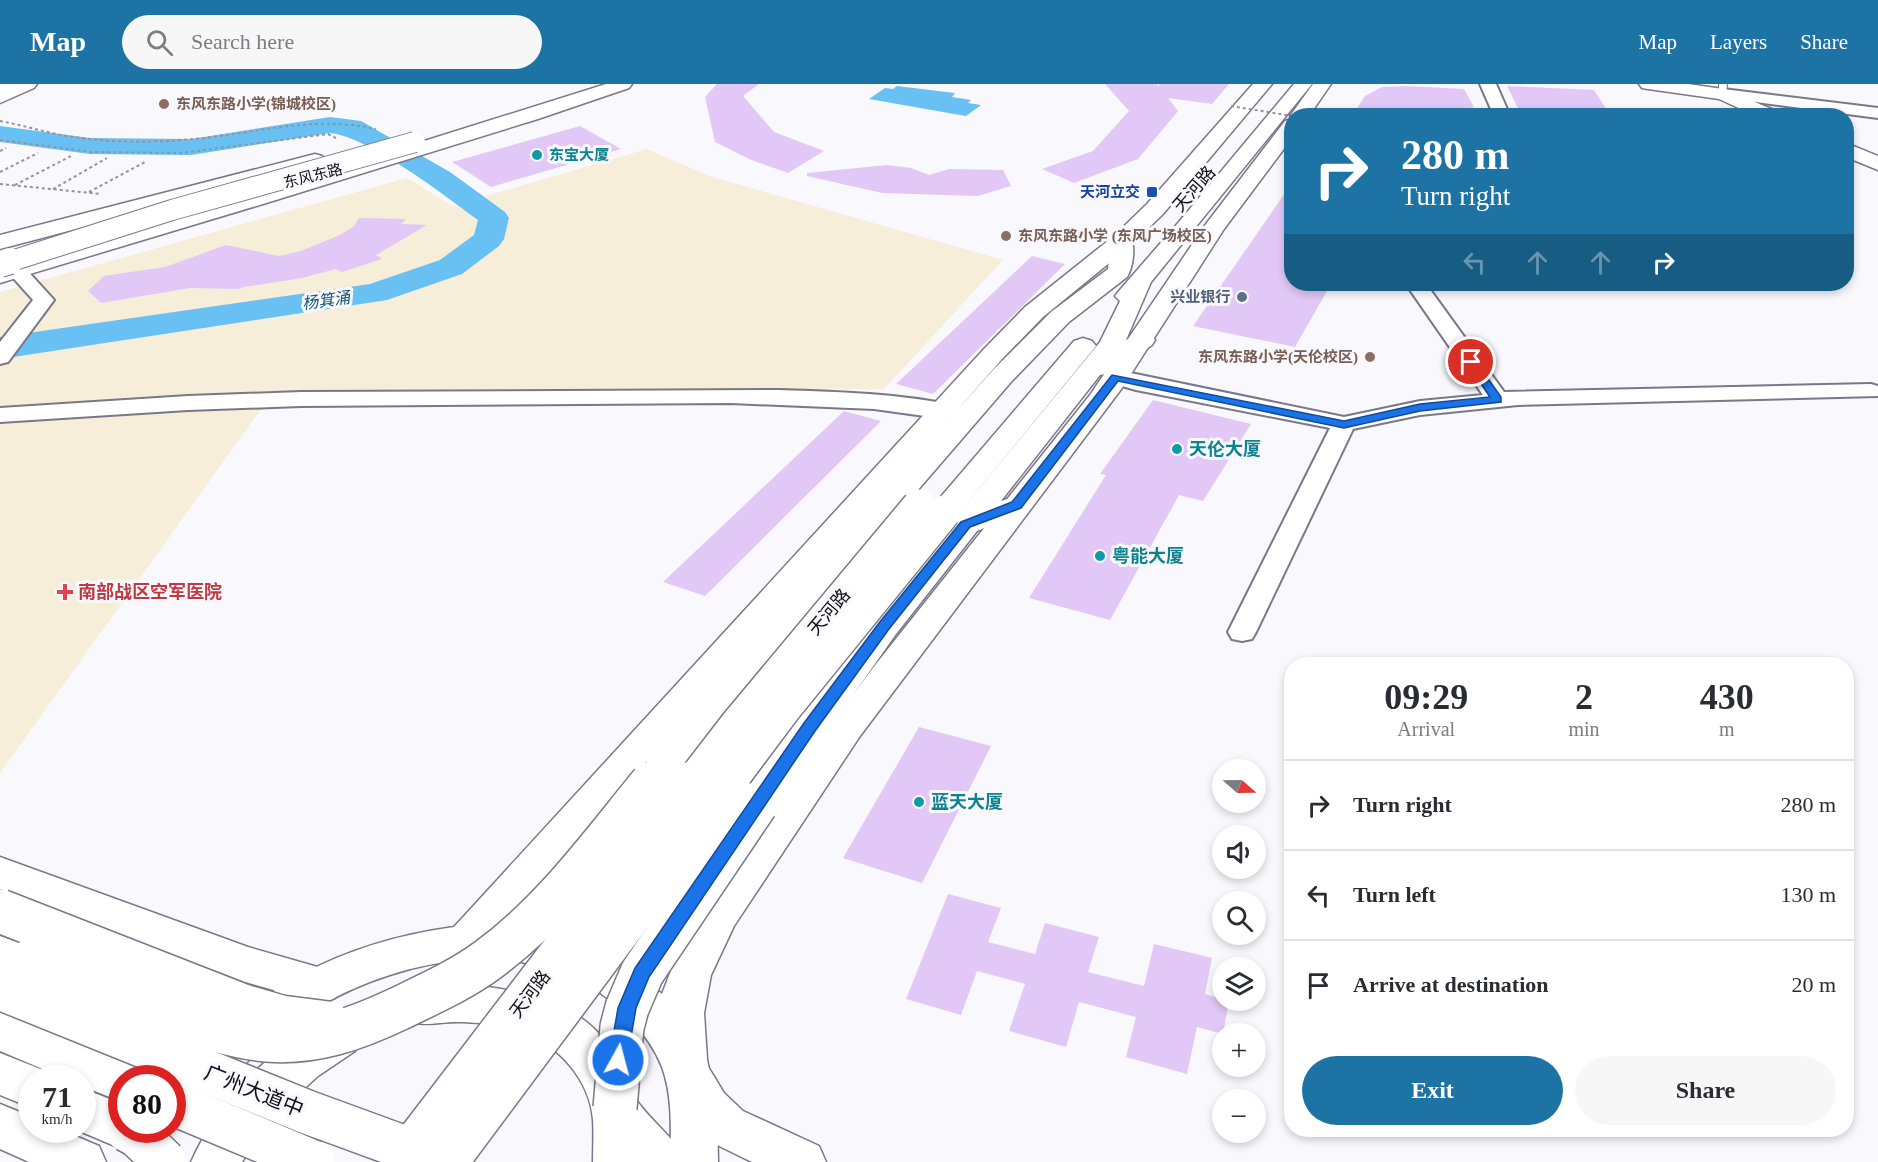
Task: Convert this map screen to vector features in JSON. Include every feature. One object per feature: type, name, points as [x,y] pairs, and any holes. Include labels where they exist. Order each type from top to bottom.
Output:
[{"type":"main road","points":[[0,93],[18,84]]},
{"type":"main road","points":[[0,98],[28,84]]},
{"type":"main road","name":"东风东路","points":[[403,151],[567,84]]},
{"type":"main road","points":[[4,268],[172,210],[471,126],[598,84]]},
{"type":"main road","name":"东风东路","points":[[0,253],[359,148],[403,151],[623,84]]},
{"type":"main road","points":[[215,1162],[240,1122],[272,1086],[308,1056],[348,1031],[455,981],[489,960],[526,928],[569,885],[1034,312],[1122,241],[1155,209],[1263,84]]},
{"type":"main road","name":"天河路","points":[[444,1162],[777,718],[838,640],[943,514],[1130,276],[1161,227],[1284,84]]},
{"type":"main road","name":"天河路","points":[[1130,276],[1229,174],[1303,84]]},
{"type":"main road","points":[[1305,108],[1322,84]]},
{"type":"main road","points":[[1648,84],[1723,89],[1757,108]]},
{"type":"main road","points":[[694,1162],[695,1113],[685,1068],[680,1025],[684,993],[712,930],[747,872],[837,740],[1116,377],[1143,340],[1203,244],[1284,135]]},
{"type":"main road","points":[[0,242],[359,148]]},
{"type":"main road","points":[[4,268],[166,228],[403,151]]},
{"type":"main road","points":[[1854,154],[1878,164]]},
{"type":"main road","points":[[1229,174],[1266,157]]},
{"type":"main road","points":[[1085,379],[1119,332],[1130,276],[1122,241]]},
{"type":"main road","points":[[466,943],[954,412],[1081,300],[1130,276]]},
{"type":"main road","points":[[616,1162],[615,1108],[622,1027],[642,973],[809,727],[884,626],[943,514],[1085,379],[1143,340]]},
{"type":"main road","points":[[943,514],[1017,505]]},
{"type":"main road","name":"天河路","points":[[402,1162],[737,724],[943,514]]},
{"type":"main road","points":[[726,694],[738,710],[766,726],[795,730],[809,727]]},
{"type":"main road","points":[[0,873],[235,960],[320,985]]},
{"type":"main road","points":[[0,910],[243,1006],[281,1017],[329,1023],[371,1021]]},
{"type":"main road","points":[[186,1093],[223,1053],[270,1015],[320,985],[394,956],[466,943],[508,943],[548,949],[585,962],[618,980],[645,1004],[668,1033],[706,1108],[726,1125],[802,1162]]},
{"type":"main road","points":[[9,968],[184,1020],[259,1039],[282,1041],[312,1038],[394,1013],[441,1003],[482,1002],[520,1009],[553,1024],[581,1045],[602,1074],[615,1108],[639,1141],[662,1162]]},
{"type":"main road","name":"广州大道中","points":[[9,968],[307,1112],[444,1162]]},
{"type":"main road","points":[[0,1030],[108,1076]]},
{"type":"main road","points":[[0,1073],[18,1081]]},
{"type":"main road","points":[[186,1109],[313,1162]]},
{"type":"main road","points":[[0,1126],[82,1162]]},
{"type":"main road","points":[[145,1143],[165,1162]]},
{"type":"main road","points":[[141,1162],[152,1143]]},
{"type":"street","points":[[1488,84],[1498,108]]},
{"type":"street","points":[[1723,89],[1846,108]]},
{"type":"street","points":[[1854,109],[1878,113]]},
{"type":"street","points":[[0,357],[44,300],[4,268]]},
{"type":"street","points":[[1421,291],[1498,400]]},
{"type":"street","points":[[1116,377],[1136,383],[1344,424],[1420,408],[1498,400],[1871,391]]},
{"type":"street","points":[[0,415],[162,404],[303,399],[817,398],[954,412]]},
{"type":"street","points":[[1242,632],[1344,424]]},
{"type":"path","points":[[1231,105],[1284,115]]},
{"type":"path","points":[[0,121],[66,135],[133,140],[195,139],[277,125],[336,122],[362,125],[403,151]]},
{"type":"path","points":[[0,140],[92,152],[181,153],[328,134],[359,148]]},
{"type":"path","points":[[0,151],[6,148]]},
{"type":"path","points":[[0,172],[38,153]]},
{"type":"path","points":[[14,185],[73,155]]},
{"type":"path","points":[[52,189],[107,158]]},
{"type":"path","points":[[88,193],[145,162]]},
{"type":"path","points":[[0,184],[109,195]]},
{"type":"shaded area","name":"南部战区空军医院","points":[[647,149],[712,177],[1003,260],[884,389],[274,391],[0,773],[0,292],[407,178],[452,206]]},
{"type":"water","points":[[897,86],[955,93],[952,97],[971,100],[968,103],[981,105],[966,116],[869,99],[885,88],[893,89]]},
{"type":"building","points":[[717,84],[759,84],[743,96],[774,132],[824,151],[788,173],[749,159],[715,142],[705,97]]},
{"type":"building","points":[[1105,84],[1157,84],[1159,87],[1159,84],[1229,84],[1212,104],[1168,98],[1178,111],[1138,159],[1074,183],[1042,169],[1093,151],[1129,111]]},
{"type":"building","points":[[1507,86],[1594,90],[1606,108],[1518,108]]},
{"type":"building","points":[[1382,87],[1464,89],[1474,107],[1357,108],[1365,96]]},
{"type":"building","name":"东宝大厦","points":[[580,126],[621,149],[491,187],[452,162]]},
{"type":"building","points":[[887,165],[911,168],[929,175],[949,169],[1003,170],[1011,186],[978,196],[882,193],[807,176],[807,173]]},
{"type":"building","points":[[1284,195],[1284,291],[1327,291],[1295,347],[1193,326]]},
{"type":"building","points":[[359,218],[406,219],[401,224],[427,225],[376,255],[382,259],[342,272],[336,269],[302,278],[240,289],[190,288],[101,303],[88,291],[104,276],[165,267],[226,245],[279,256],[301,251],[340,235],[353,227]]},
{"type":"building","points":[[1032,256],[1065,264],[933,394],[896,384]]},
{"type":"building","points":[[1153,400],[1251,424],[1203,501],[1179,495],[1110,620],[1029,598],[1106,475],[1100,474]]},
{"type":"building","points":[[844,411],[881,421],[705,596],[663,582]]},
{"type":"building","name":"蓝天大厦","points":[[919,727],[991,746],[922,883],[843,858]]},
{"type":"building","points":[[948,894],[1001,908],[988,942],[1035,954],[1045,923],[1099,937],[1088,972],[1144,986],[1154,944],[1212,958],[1205,994],[1212,996],[1212,1011],[1227,1011],[1225,1023],[1212,1023],[1212,1031],[1197,1027],[1187,1074],[1126,1057],[1136,1017],[1079,1002],[1066,1047],[1009,1031],[1025,984],[977,971],[961,1015],[906,999]]},
{"type":"waterway","name":"杨箕涌","points":[[0,134],[90,146],[191,147],[330,125],[352,127],[374,140]]},
{"type":"waterway","name":"杨箕涌","points":[[0,348],[375,293],[451,267],[488,239],[494,218],[440,178],[384,145]]},
{"type":"place","name":"东风东路小学(锦城校区)","points":[[164,104]]},
{"type":"place","name":"东宝大厦","points":[[537,155]]},
{"type":"place","name":"天河立交","points":[[1152,192]]},
{"type":"place","name":"东风东路小学 (东风广场校区)","points":[[1006,236]]},
{"type":"place","name":"兴业银行","points":[[1242,297]]},
{"type":"place","name":"东风东路小学(天伦校区)","points":[[1370,357]]},
{"type":"place","name":"天伦大厦","points":[[1177,449]]},
{"type":"place","name":"粤能大厦","points":[[1100,556]]},
{"type":"place","name":"南部战区空军医院","points":[[65,592]]},
{"type":"place","name":"蓝天大厦","points":[[919,802]]},
{"type":"route","points":[[618,1060],[627,1008],[642,973],[809,727],[884,626],[966,525],[1017,505],[1116,377],[1136,383],[1344,424],[1420,408],[1498,400],[1471,362]]}]
